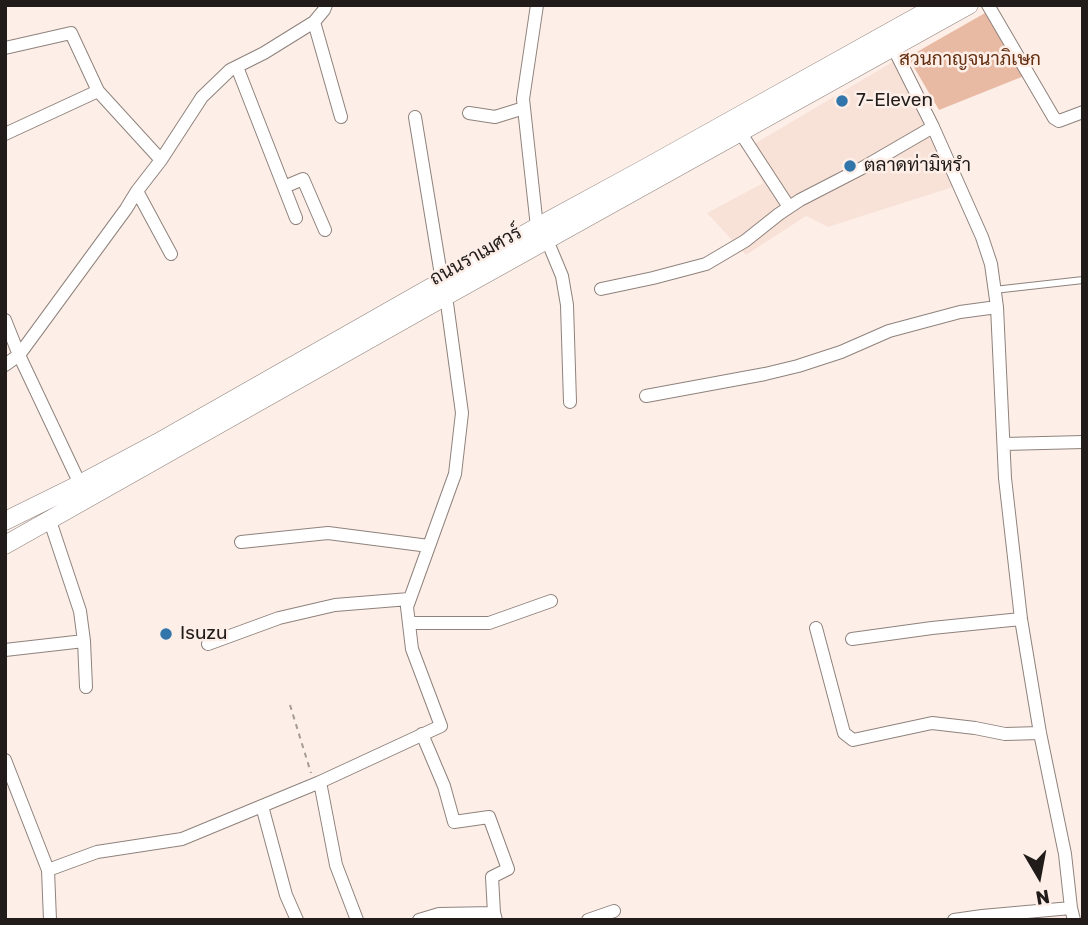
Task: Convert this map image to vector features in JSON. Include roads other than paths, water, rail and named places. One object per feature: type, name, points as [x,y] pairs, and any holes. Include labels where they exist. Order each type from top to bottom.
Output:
[{"type":"main road","name":"ถนนราเมศวร์","points":[[542,234],[740,132],[969,5]]},
{"type":"main road","name":"ถนนราเมศวร์","points":[[5,521],[87,489],[542,234],[926,8]]},
{"type":"main road","name":"ถนนราเมศวร์","points":[[5,545],[50,521],[87,489]]},
{"type":"street","points":[[5,365],[19,355],[161,160],[202,97],[230,70],[264,53],[314,22],[326,5]]},
{"type":"street","points":[[537,5],[523,99],[542,234],[562,276],[567,306],[570,402]]},
{"type":"street","points":[[988,5],[1054,118],[1059,121],[1083,112]]},
{"type":"street","points":[[314,22],[341,117]]},
{"type":"street","points":[[5,48],[71,33],[98,91],[161,160]]},
{"type":"street","points":[[893,47],[933,127],[982,237],[991,264],[997,307],[1005,478],[1021,619],[1040,733],[1065,854],[1072,914],[982,916],[954,920]]},
{"type":"street","points":[[237,67],[296,218]]},
{"type":"street","points":[[5,134],[98,91]]},
{"type":"street","points":[[469,113],[495,117],[524,108]]},
{"type":"street","points":[[48,870],[97,852],[183,839],[317,783],[441,726],[412,649],[407,607],[456,474],[462,413],[415,117]]},
{"type":"street","points":[[601,289],[706,264],[745,241],[789,207],[933,127]]},
{"type":"street","points":[[740,132],[789,207]]},
{"type":"street","points":[[284,187],[303,179],[325,230]]},
{"type":"street","points":[[137,191],[171,254]]},
{"type":"street","points":[[646,396],[798,366],[841,352],[889,331],[960,312],[997,307]]},
{"type":"street","points":[[5,320],[19,355],[87,489]]},
{"type":"street","points":[[1004,444],[1083,442]]},
{"type":"street","points":[[50,521],[80,611],[86,687]]},
{"type":"street","points":[[242,542],[328,533],[429,546]]},
{"type":"street","points":[[208,644],[279,618],[335,605],[410,599]]},
{"type":"street","points":[[409,623],[489,623],[551,601]]},
{"type":"street","points":[[852,639],[1021,619]]},
{"type":"street","points":[[816,628],[844,733],[853,740],[932,723],[1005,734],[1040,733]]},
{"type":"street","points":[[5,650],[84,641]]},
{"type":"street","points":[[419,920],[439,914],[495,917],[492,877],[508,869],[489,817],[454,822],[444,786],[422,734]]},
{"type":"street","points":[[5,760],[48,870],[50,920]]},
{"type":"street","points":[[317,783],[336,865],[356,920]]},
{"type":"street","points":[[262,806],[286,895],[297,920]]},
{"type":"street","points":[[588,920],[614,911]]},
{"type":"lane","points":[[995,290],[1083,280]]},
{"type":"place","name":"7-Eleven","points":[[842,101]]},
{"type":"place","name":"ตลาดท่ามิหรำ","points":[[850,166]]},
{"type":"place","name":"Isuzu","points":[[166,634]]},
{"type":"park label","name":"สวนกาญจนาภิเษก","points":[[970,60]]}]
